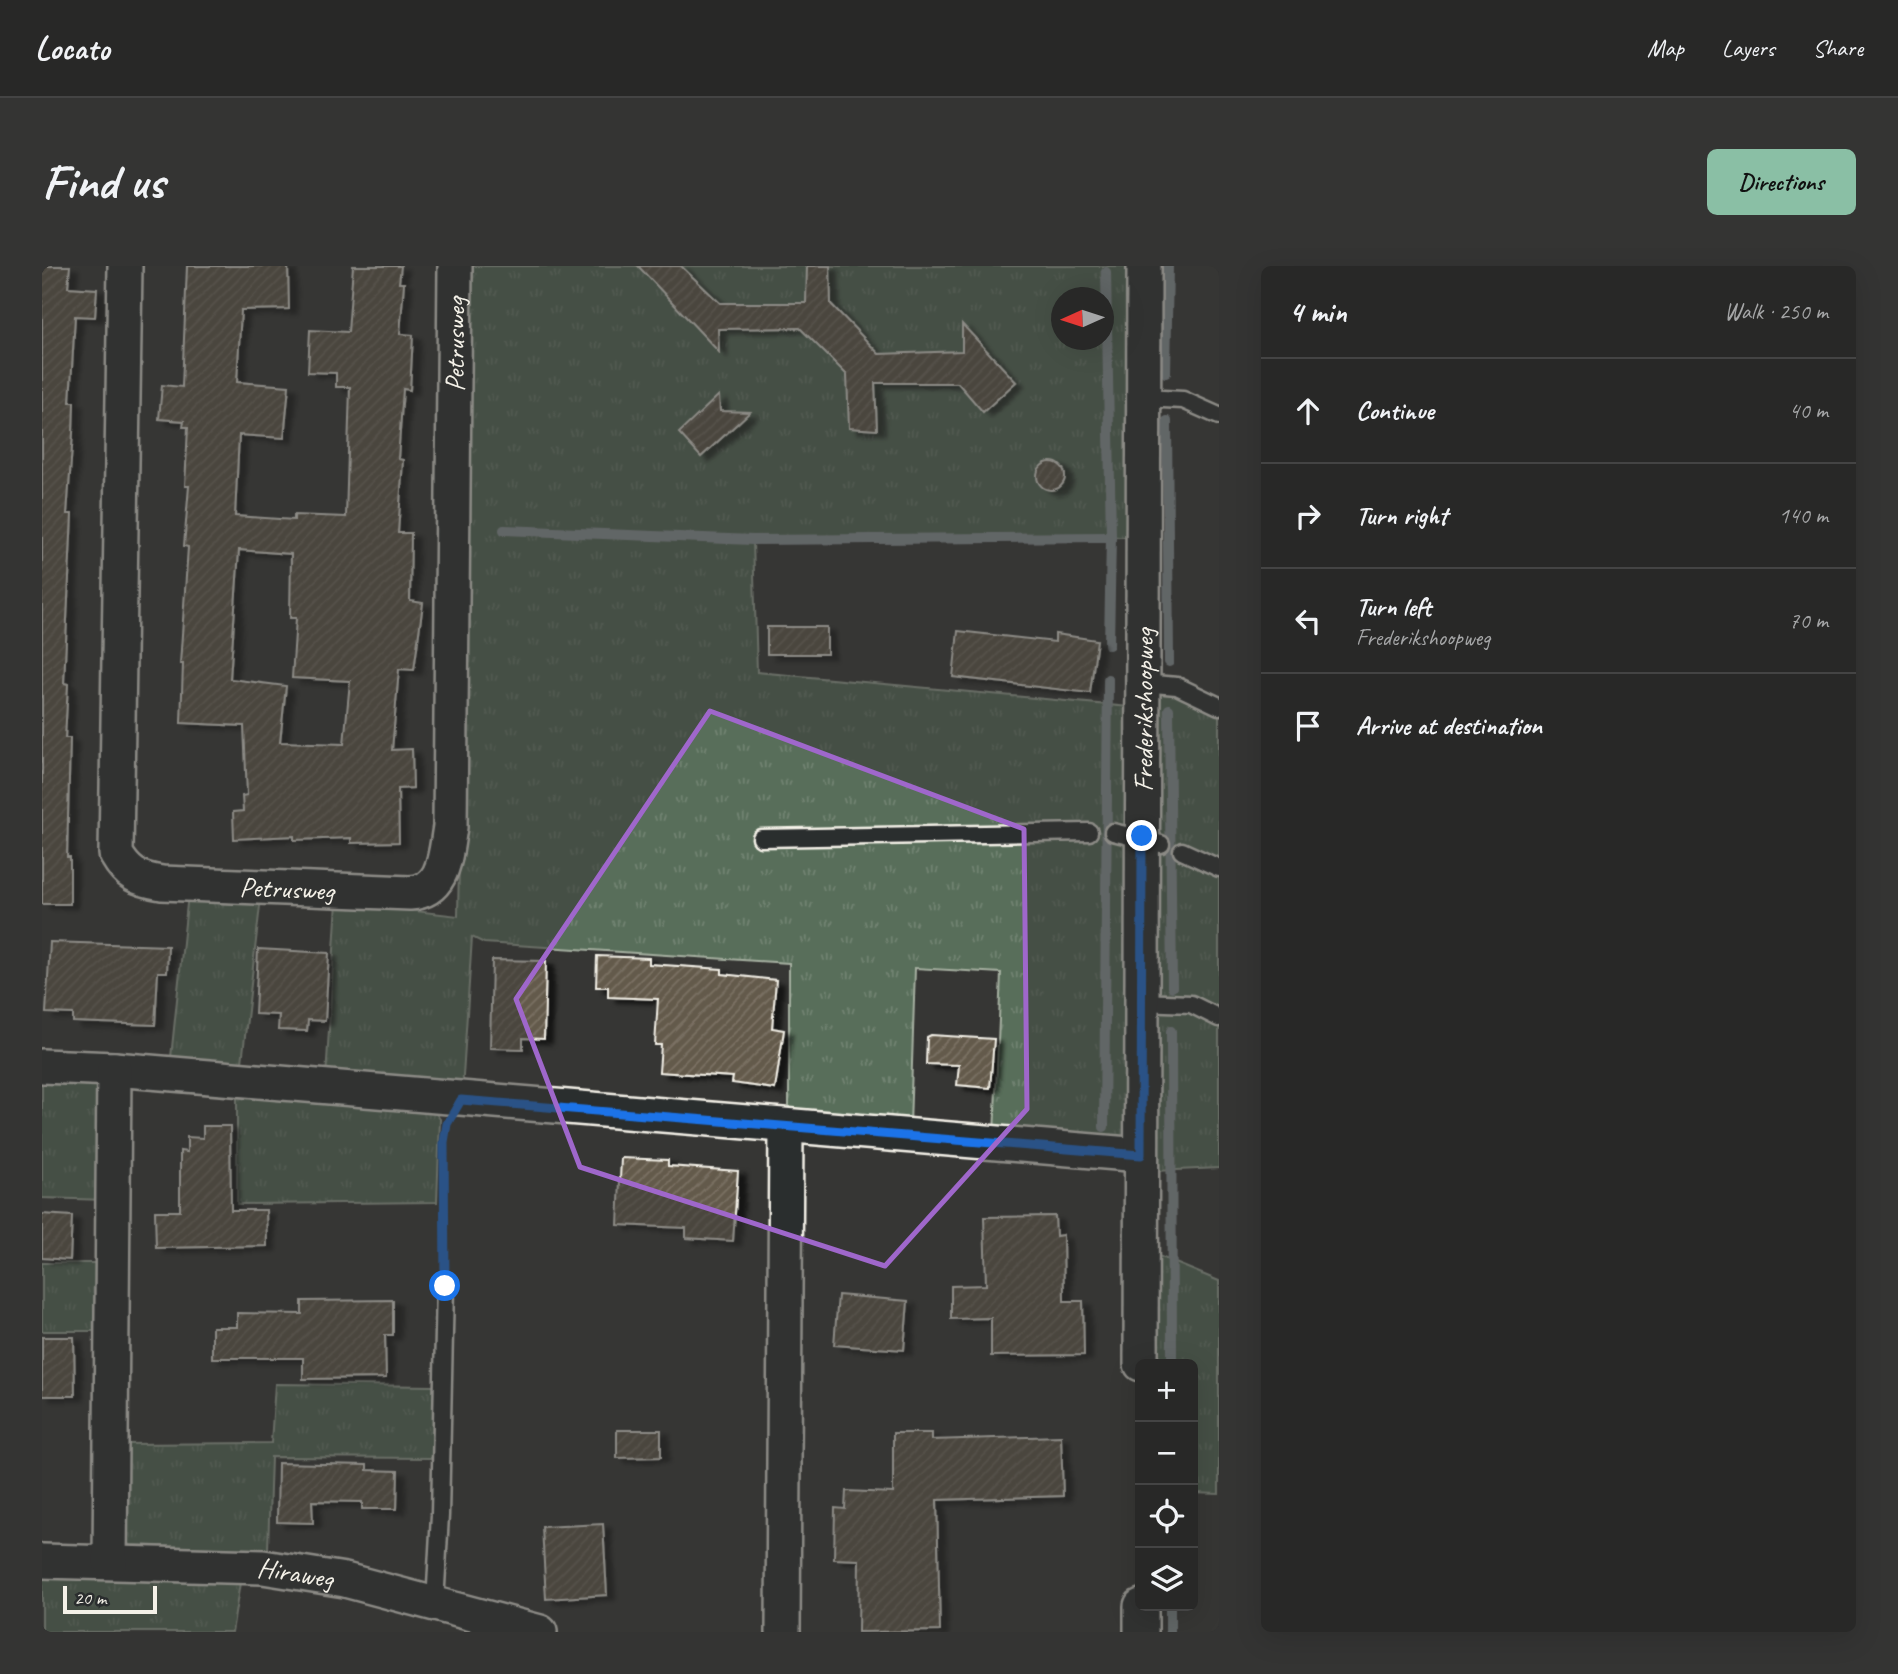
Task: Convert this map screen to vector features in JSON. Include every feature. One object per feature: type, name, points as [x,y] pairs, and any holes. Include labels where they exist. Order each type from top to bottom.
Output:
[{"type":"street","name":"Petrusweg","points":[[125,266],[116,854],[124,868],[137,879],[162,883],[410,893],[424,892],[435,884],[442,870],[450,827],[455,266]]},
{"type":"street","name":"Frederikshoopweg","points":[[1141,1359],[1142,1002],[1139,837],[1144,266]]},
{"type":"street","points":[[42,1066],[114,1069],[1141,1155]]},
{"type":"street","points":[[110,1562],[114,1069]]},
{"type":"street","points":[[783,1632],[786,1126]]},
{"type":"street","name":"Hiraweg","points":[[42,1561],[263,1567],[345,1580],[540,1632]]},
{"type":"street","points":[[1141,1611],[1141,1632]]},
{"type":"lane","points":[[1143,398],[1183,400],[1219,416]]},
{"type":"lane","points":[[1142,683],[1177,686],[1219,706]]},
{"type":"lane","points":[[761,838],[1088,831]]},
{"type":"lane","points":[[1182,851],[1219,868]]},
{"type":"lane","points":[[1142,1002],[1191,1004],[1219,1017]]},
{"type":"lane","points":[[435,1604],[440,1515],[445,1286]]},
{"type":"path","points":[[445,1286],[444,1142],[447,1124],[461,1100]]},
{"type":"highlighted area","points":[[710,711],[1024,829],[1027,1109],[885,1266],[580,1167],[516,999]]},
{"type":"green space","points":[[470,266],[1132,266],[1127,537],[753,541],[757,672],[1129,707],[1127,1133],[1115,1141],[994,1135],[1001,973],[915,968],[910,1127],[789,1119],[789,963],[484,943],[472,937],[462,1091],[326,1077],[337,902],[458,916]]},
{"type":"green space","points":[[1162,690],[1175,691],[1219,712],[1219,1009],[1190,995],[1156,994],[1154,697]]},
{"type":"green space","points":[[188,894],[261,897],[241,1071],[170,1067]]},
{"type":"green space","points":[[1156,1008],[1190,1010],[1219,1024],[1219,1168],[1156,1171]]},
{"type":"green space","points":[[42,1073],[108,1075],[106,1200],[42,1198]]},
{"type":"green space","points":[[237,1086],[433,1110],[440,1119],[437,1202],[237,1204]]},
{"type":"green space","points":[[1156,1255],[1219,1281],[1219,1494],[1198,1493],[1198,1359],[1157,1359]]},
{"type":"green space","points":[[42,1263],[107,1263],[107,1331],[42,1331]]},
{"type":"green space","points":[[275,1384],[434,1386],[432,1458],[271,1457],[268,1550],[130,1545],[120,1541],[120,1444],[271,1443]]},
{"type":"green space","points":[[42,1572],[240,1583],[232,1632],[42,1632]]},
{"type":"building","points":[[42,266],[70,266],[68,287],[97,289],[95,317],[75,316],[70,402],[74,402],[67,514],[72,514],[64,683],[68,684],[65,738],[70,738],[67,857],[70,857],[70,904],[42,904]]},
{"type":"building","points":[[187,266],[288,266],[289,309],[241,310],[237,382],[289,386],[284,438],[239,435],[235,516],[294,520],[294,515],[346,517],[350,387],[336,387],[336,373],[308,372],[310,330],[348,332],[353,266],[401,266],[399,283],[404,283],[400,334],[413,335],[410,390],[403,389],[398,459],[403,460],[398,533],[411,533],[410,601],[423,603],[414,670],[399,669],[392,750],[412,749],[413,788],[398,789],[399,842],[351,843],[351,838],[294,840],[294,836],[234,839],[233,812],[243,811],[242,796],[247,795],[244,726],[181,723],[183,664],[180,664],[188,547],[184,546],[189,486],[185,486],[188,427],[183,427],[184,421],[159,419],[162,385],[182,387]],"holes":[[[239,550],[291,554],[290,618],[296,618],[292,678],[350,681],[344,744],[280,742],[286,686],[230,679]]]},
{"type":"building","points":[[638,266],[681,266],[720,303],[806,303],[807,266],[830,266],[831,304],[879,354],[962,351],[962,324],[1016,382],[983,412],[958,383],[875,383],[877,430],[849,428],[847,375],[800,328],[718,329],[719,352]]},
{"type":"building","points":[[719,395],[720,411],[750,412],[701,457],[679,433]]},
{"type":"building","points":[[1051,462],[1061,466],[1065,476],[1061,486],[1051,490],[1041,486],[1037,476],[1041,466]]},
{"type":"building","points":[[767,627],[827,627],[827,654],[767,654]]},
{"type":"building","points":[[958,631],[1055,642],[1055,634],[1097,640],[1090,693],[953,677]]},
{"type":"building","points":[[50,942],[168,946],[167,972],[158,972],[155,1025],[73,1022],[73,1014],[46,1013]]},
{"type":"building","points":[[258,949],[329,953],[325,1021],[308,1020],[307,1031],[278,1030],[279,1015],[255,1014]]},
{"type":"building","points":[[597,956],[649,958],[649,964],[722,969],[722,974],[776,980],[772,1028],[784,1030],[775,1089],[732,1083],[733,1077],[659,1072],[661,1045],[655,1045],[658,999],[608,997],[608,987],[596,987]]},
{"type":"building","points":[[492,960],[546,961],[544,1039],[523,1038],[523,1049],[490,1048]]},
{"type":"building","points":[[931,1035],[994,1039],[990,1088],[957,1085],[959,1065],[926,1064],[927,1037]]},
{"type":"building","points":[[203,1126],[230,1126],[231,1210],[266,1210],[267,1246],[156,1248],[155,1211],[180,1211],[180,1151],[187,1152],[187,1137],[203,1138]]},
{"type":"building","points":[[621,1158],[668,1160],[668,1166],[738,1171],[733,1241],[686,1238],[686,1228],[618,1225]]},
{"type":"building","points":[[42,1214],[72,1216],[70,1260],[42,1258]]},
{"type":"building","points":[[1055,1216],[1056,1236],[1063,1235],[1064,1301],[1083,1301],[1084,1355],[991,1356],[991,1318],[951,1319],[951,1286],[986,1285],[984,1217]]},
{"type":"building","points":[[838,1295],[908,1301],[904,1350],[834,1345]]},
{"type":"building","points":[[393,1300],[393,1335],[385,1335],[386,1378],[303,1379],[303,1358],[212,1358],[212,1327],[237,1327],[237,1313],[302,1314],[302,1301]]},
{"type":"building","points":[[42,1337],[74,1337],[75,1396],[42,1396]]},
{"type":"building","points":[[617,1430],[661,1430],[661,1457],[617,1458]]},
{"type":"building","points":[[893,1433],[932,1433],[932,1440],[1061,1436],[1063,1496],[937,1500],[940,1631],[858,1632],[859,1560],[834,1559],[835,1508],[845,1509],[846,1491],[893,1493]]},
{"type":"building","points":[[278,1463],[367,1465],[367,1470],[398,1471],[397,1509],[362,1509],[362,1502],[312,1501],[313,1523],[277,1522]]},
{"type":"building","points":[[603,1524],[607,1595],[546,1599],[542,1527]]},
{"type":"waterway","points":[[1166,373],[1168,266]]},
{"type":"waterway","points":[[1106,272],[1111,537],[1109,645]]},
{"type":"waterway","points":[[1167,421],[1169,662]]},
{"type":"waterway","points":[[504,530],[753,540],[1111,537]]},
{"type":"waterway","points":[[1104,1127],[1108,679]]},
{"type":"waterway","points":[[1169,709],[1172,987]]},
{"type":"waterway","points":[[1171,1031],[1172,1359]]},
{"type":"waterway","points":[[1170,1611],[1170,1632]]},
{"type":"route","points":[[445,1286],[444,1142],[447,1124],[461,1100],[983,1140],[1141,1155],[1142,836]]}]
